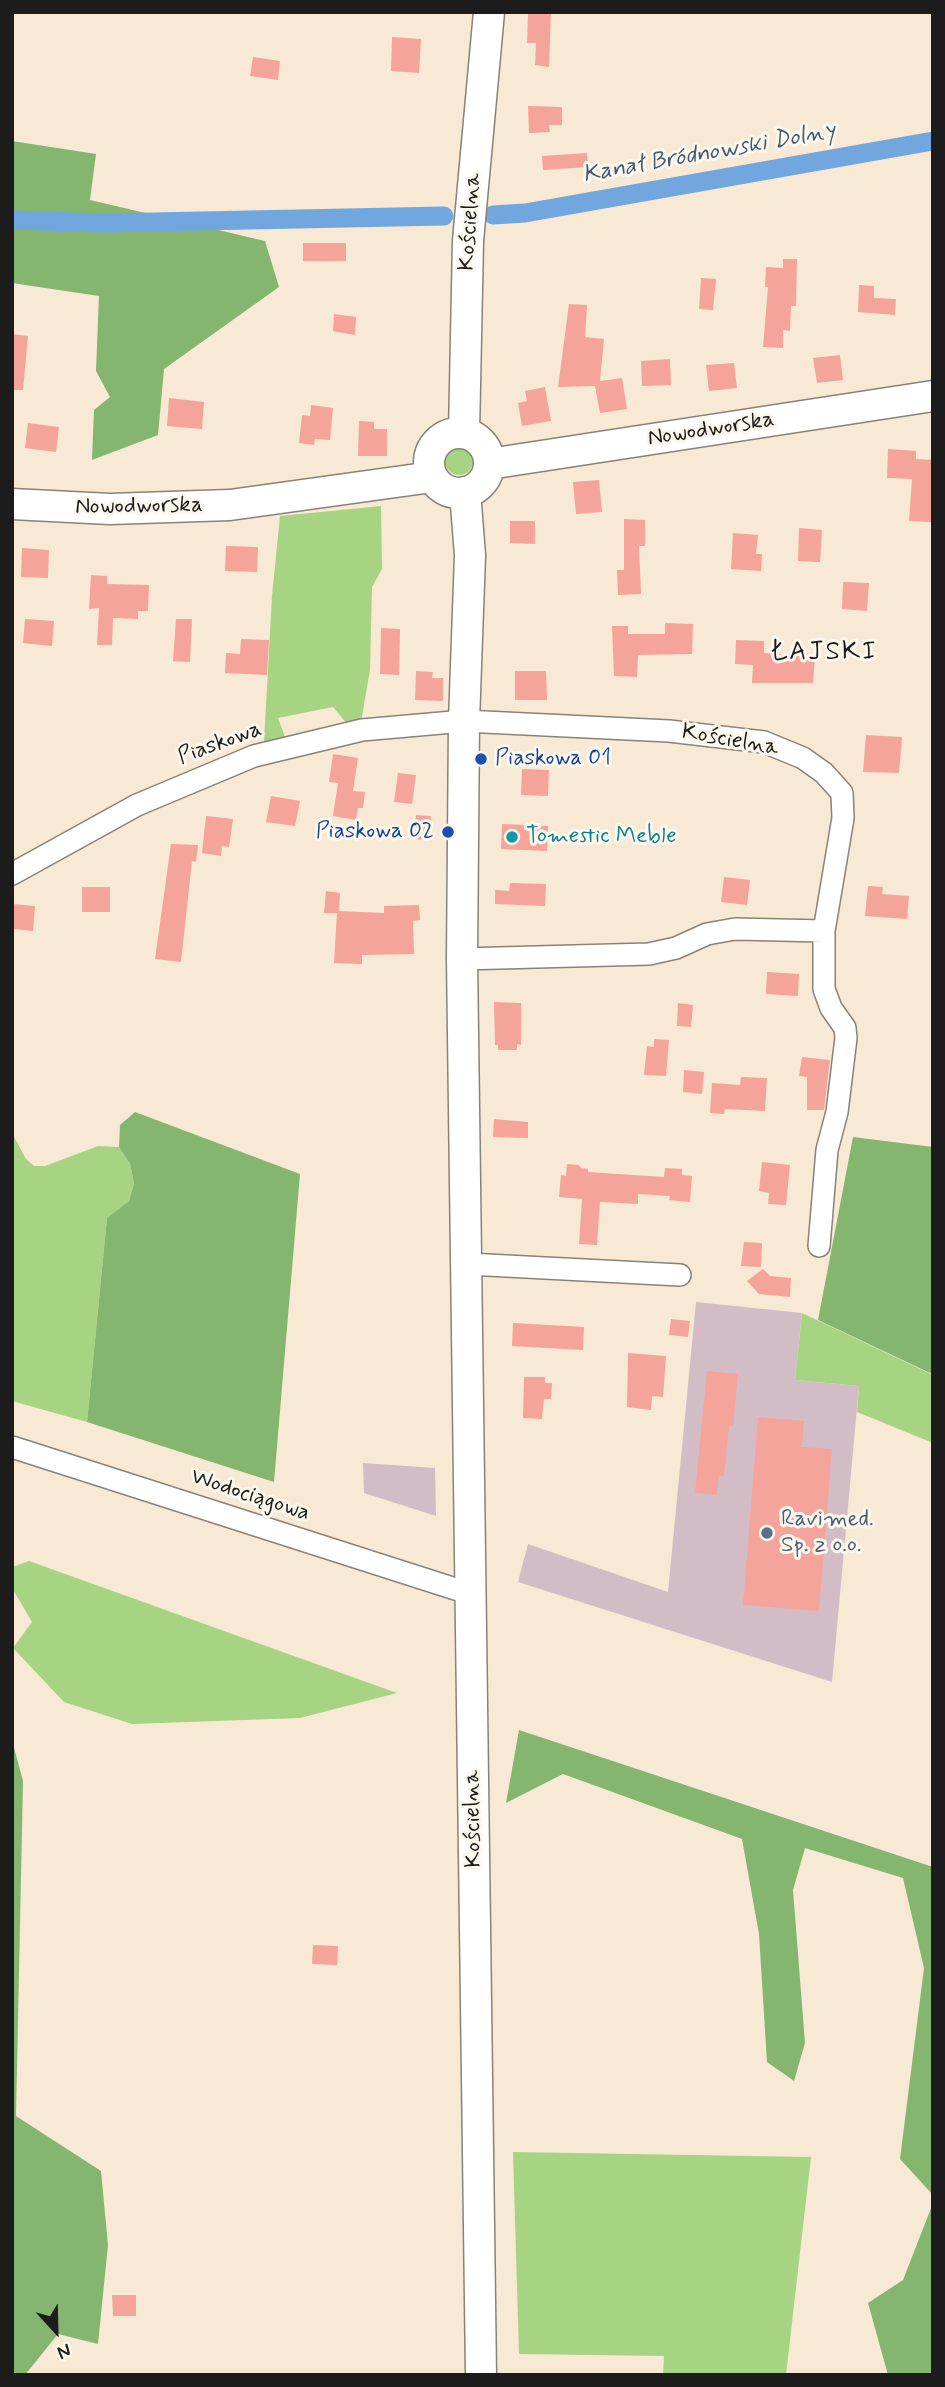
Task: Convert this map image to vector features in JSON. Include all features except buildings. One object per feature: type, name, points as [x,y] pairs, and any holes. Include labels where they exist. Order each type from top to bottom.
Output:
[{"type":"street","name":"Kościelna","points":[[464,433],[468,241],[489,12]]},
{"type":"street","name":"Nowodworska","points":[[489,464],[933,396]]},
{"type":"street","points":[[464,433],[482,443],[489,464],[483,481],[465,492],[447,490],[432,477],[430,454],[437,442],[451,434],[464,433]]},
{"type":"street","name":"Nowodworska","points":[[12,504],[110,509],[230,505],[432,477]]},
{"type":"street","name":"Kościelna","points":[[465,492],[470,555],[464,721],[462,959],[481,2375]]},
{"type":"street","name":"Kościelna","points":[[464,721],[668,731],[764,742],[803,758],[824,773],[842,793],[843,818],[824,931],[824,989],[831,1008],[845,1028],[846,1038],[837,1112],[827,1150],[819,1246]]},
{"type":"street","name":"Piaskowa","points":[[12,874],[137,805],[254,756],[362,730],[464,721]]},
{"type":"street","points":[[462,959],[649,954],[676,948],[707,934],[735,929],[824,931]]},
{"type":"street","points":[[468,1264],[680,1275]]},
{"type":"street","name":"Wodociągowa","points":[[12,1447],[471,1594]]},
{"type":"shaded area","points":[[696,1302],[802,1313],[795,1380],[859,1386],[832,1682],[518,1582],[528,1544],[668,1592]]},
{"type":"shaded area","points":[[363,1463],[435,1468],[436,1516],[364,1493]]},
{"type":"green space","points":[[12,141],[96,154],[90,200],[265,241],[279,287],[164,369],[158,435],[92,460],[94,410],[110,397],[96,371],[99,296],[12,283]]},
{"type":"green space","points":[[459,447],[469,451],[473,461],[469,471],[459,475],[449,471],[445,461],[449,451]]},
{"type":"green space","points":[[381,506],[382,569],[372,587],[370,670],[361,722],[348,725],[333,707],[278,718],[285,737],[264,742],[272,596],[280,516]]},
{"type":"green space","points":[[135,1112],[300,1174],[274,1482],[87,1422],[107,1218],[129,1201],[134,1183],[130,1164],[119,1147],[120,1125]]},
{"type":"green space","points":[[12,1133],[26,1159],[34,1166],[45,1166],[98,1146],[119,1147],[130,1164],[134,1183],[129,1201],[107,1218],[87,1422],[12,1401]]},
{"type":"green space","points":[[853,1137],[933,1147],[933,1372],[930,1373],[818,1320]]},
{"type":"green space","points":[[802,1313],[933,1375],[933,1443],[857,1412],[859,1386],[795,1380]]},
{"type":"green space","points":[[29,1561],[397,1693],[300,1718],[132,1724],[64,1702],[13,1648],[32,1622],[12,1588],[12,1567]]},
{"type":"green space","points":[[519,1730],[933,1867],[933,2195],[900,2159],[924,1968],[903,1878],[805,1848],[793,1890],[805,2043],[794,2081],[767,2062],[759,1934],[742,1839],[563,1774],[506,1803]]},
{"type":"green space","points":[[12,1740],[23,1781],[16,2116],[101,2171],[108,2245],[98,2344],[58,2334],[25,2375],[12,2375]]},
{"type":"green space","points":[[513,2152],[811,2157],[786,2375],[663,2375],[664,2356],[519,2354]]},
{"type":"green space","points":[[933,2203],[933,2375],[888,2375],[868,2303],[903,2280]]},
{"type":"waterway","name":"Kanał Bródnowski Dolny","points":[[493,215],[525,213],[933,141]]},
{"type":"waterway","name":"Kanał Bródnowski Dolny","points":[[12,220],[104,223],[444,216]]},
{"type":"place","name":"Piaskowa 01","points":[[481,759]]},
{"type":"place","name":"Piaskowa 02","points":[[448,832]]},
{"type":"place","name":"Tomestic Meble","points":[[512,837]]},
{"type":"place","name":"Ravimed. Sp. z o.o.","points":[[767,1533]]},
{"type":"district","name":"ŁAJSKI","points":[[824,654]]}]
